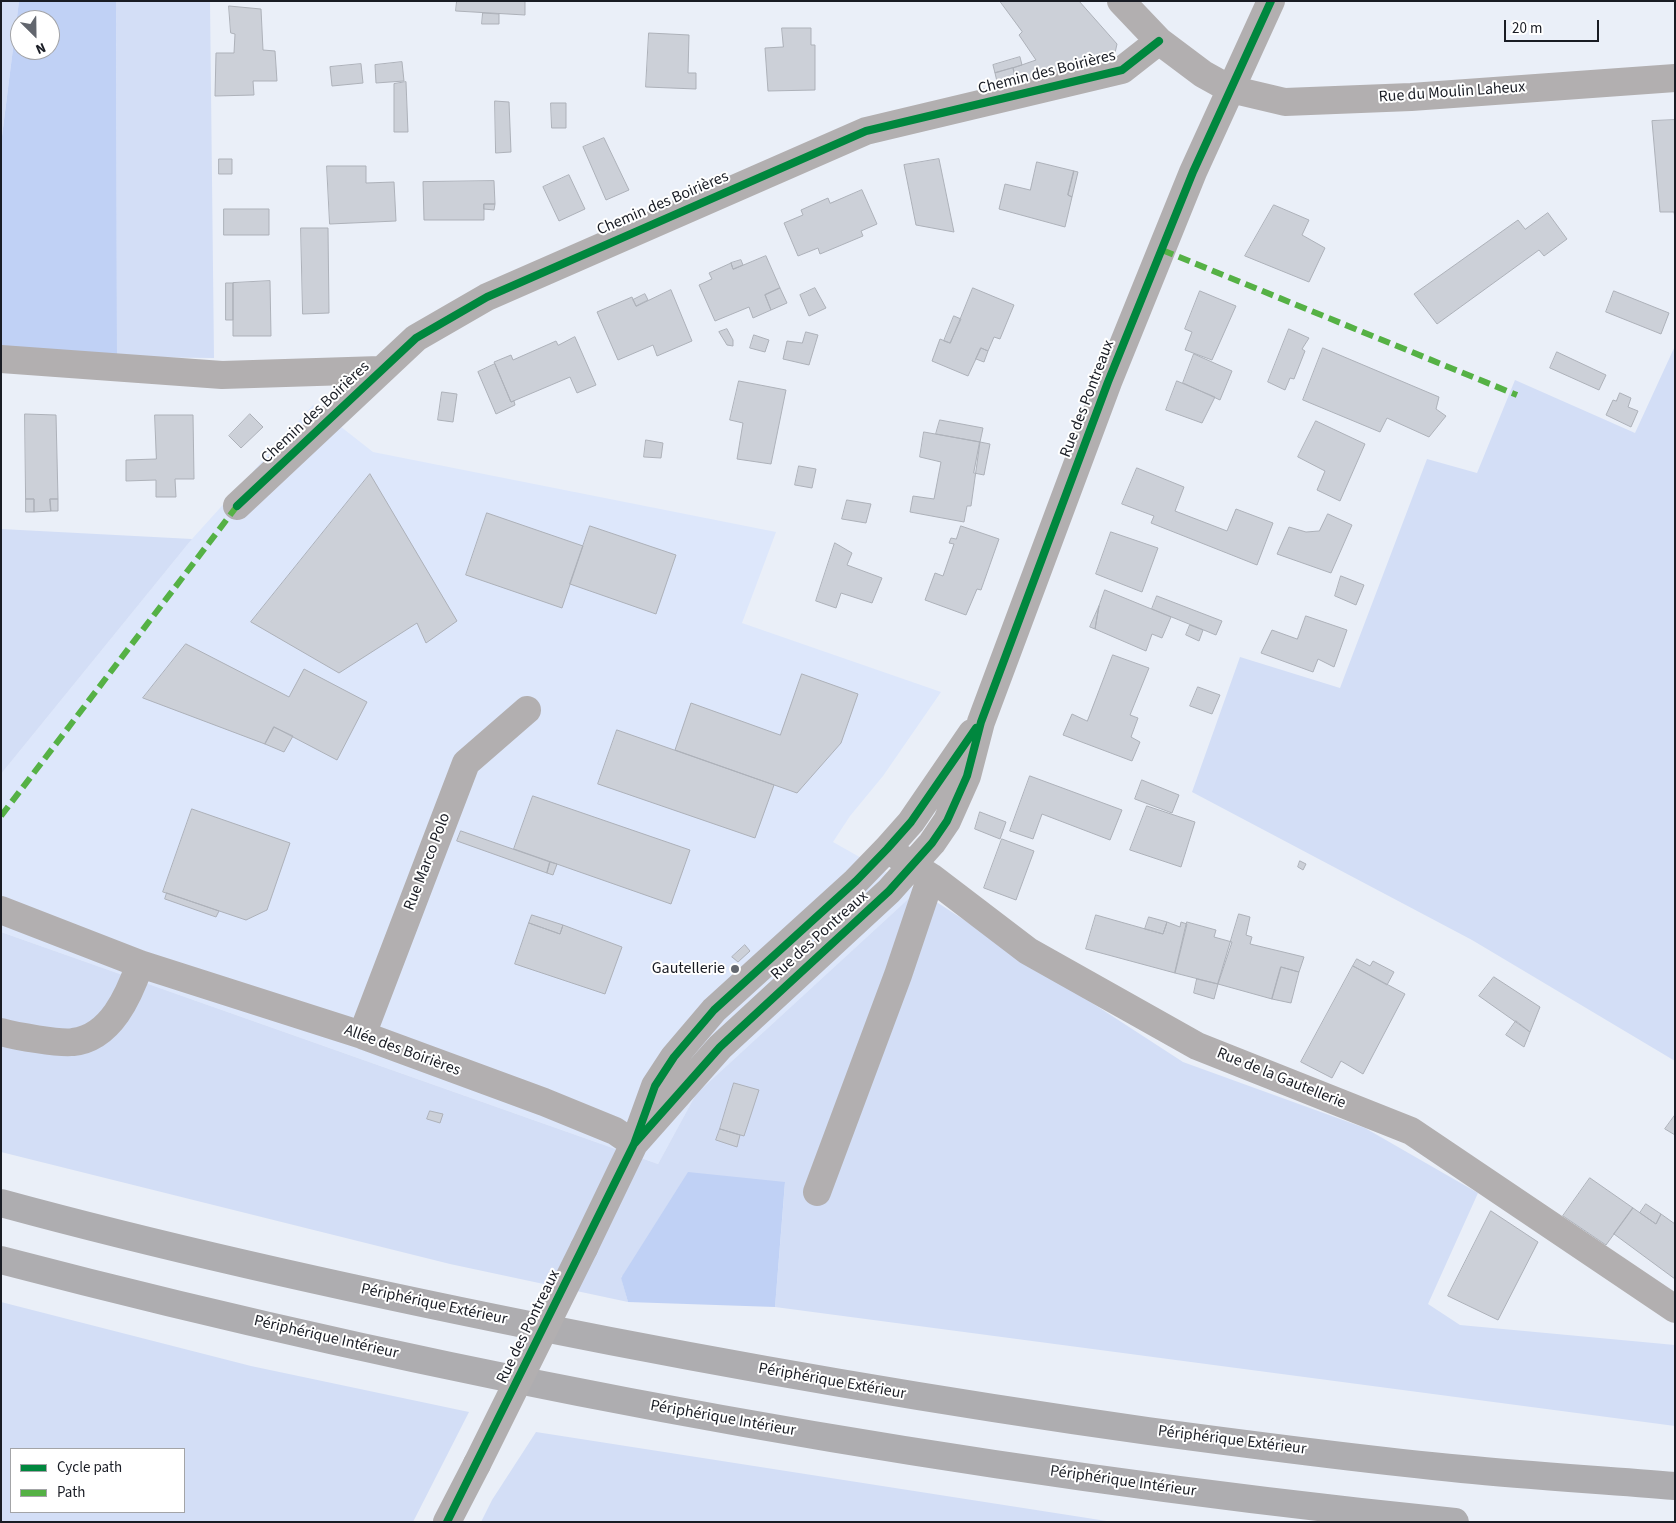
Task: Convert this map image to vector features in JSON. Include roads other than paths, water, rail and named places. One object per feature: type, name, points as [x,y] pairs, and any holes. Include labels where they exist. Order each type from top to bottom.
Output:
[{"type":"highway","name":"Périphérique Extérieur","points":[[1,1204],[173,1248],[433,1306],[668,1353],[916,1397],[1203,1438],[1460,1469],[1675,1486]]},
{"type":"highway","name":"Périphérique Intérieur","points":[[1,1260],[361,1347],[659,1408],[880,1447],[1070,1475],[1276,1502],[1455,1522]]},
{"type":"street","name":"Rue du Moulin Laheux","points":[[1121,1],[1159,41],[1203,74],[1230,90],[1284,102],[1411,97],[1675,78]]},
{"type":"street","name":"Rue des Pontreaux","points":[[634,1144],[725,1041],[889,892],[922,871],[967,776],[981,722],[1112,373],[1193,172],[1271,1]]},
{"type":"street","name":"Chemin des Boirières","points":[[237,506],[416,338],[487,297],[866,131],[1122,70],[1159,41]]},
{"type":"street","name":"Chemin des Boirières","points":[[1,359],[222,375],[380,370]]},
{"type":"street","name":"Rue Marco Polo","points":[[362,1035],[466,763],[526,710]]},
{"type":"street","name":"Rue des Pontreaux","points":[[447,1522],[634,1144],[656,1086],[674,1057],[714,1010],[856,882],[887,849],[911,822],[981,722]]},
{"type":"street","name":"Rue de la Gautellerie","points":[[887,849],[922,871],[1028,951],[1197,1046],[1411,1131],[1675,1309]]},
{"type":"street","points":[[817,1192],[898,975],[922,871]]},
{"type":"street","name":"Allée des Boirières","points":[[1,910],[152,969],[362,1035],[574,1113],[615,1131],[634,1144]]},
{"type":"street","points":[[1,1032],[73,1042],[92,1036],[112,1020],[131,989],[152,969]]},
{"type":"place","name":"Gautellerie","points":[[735,969]]}]
